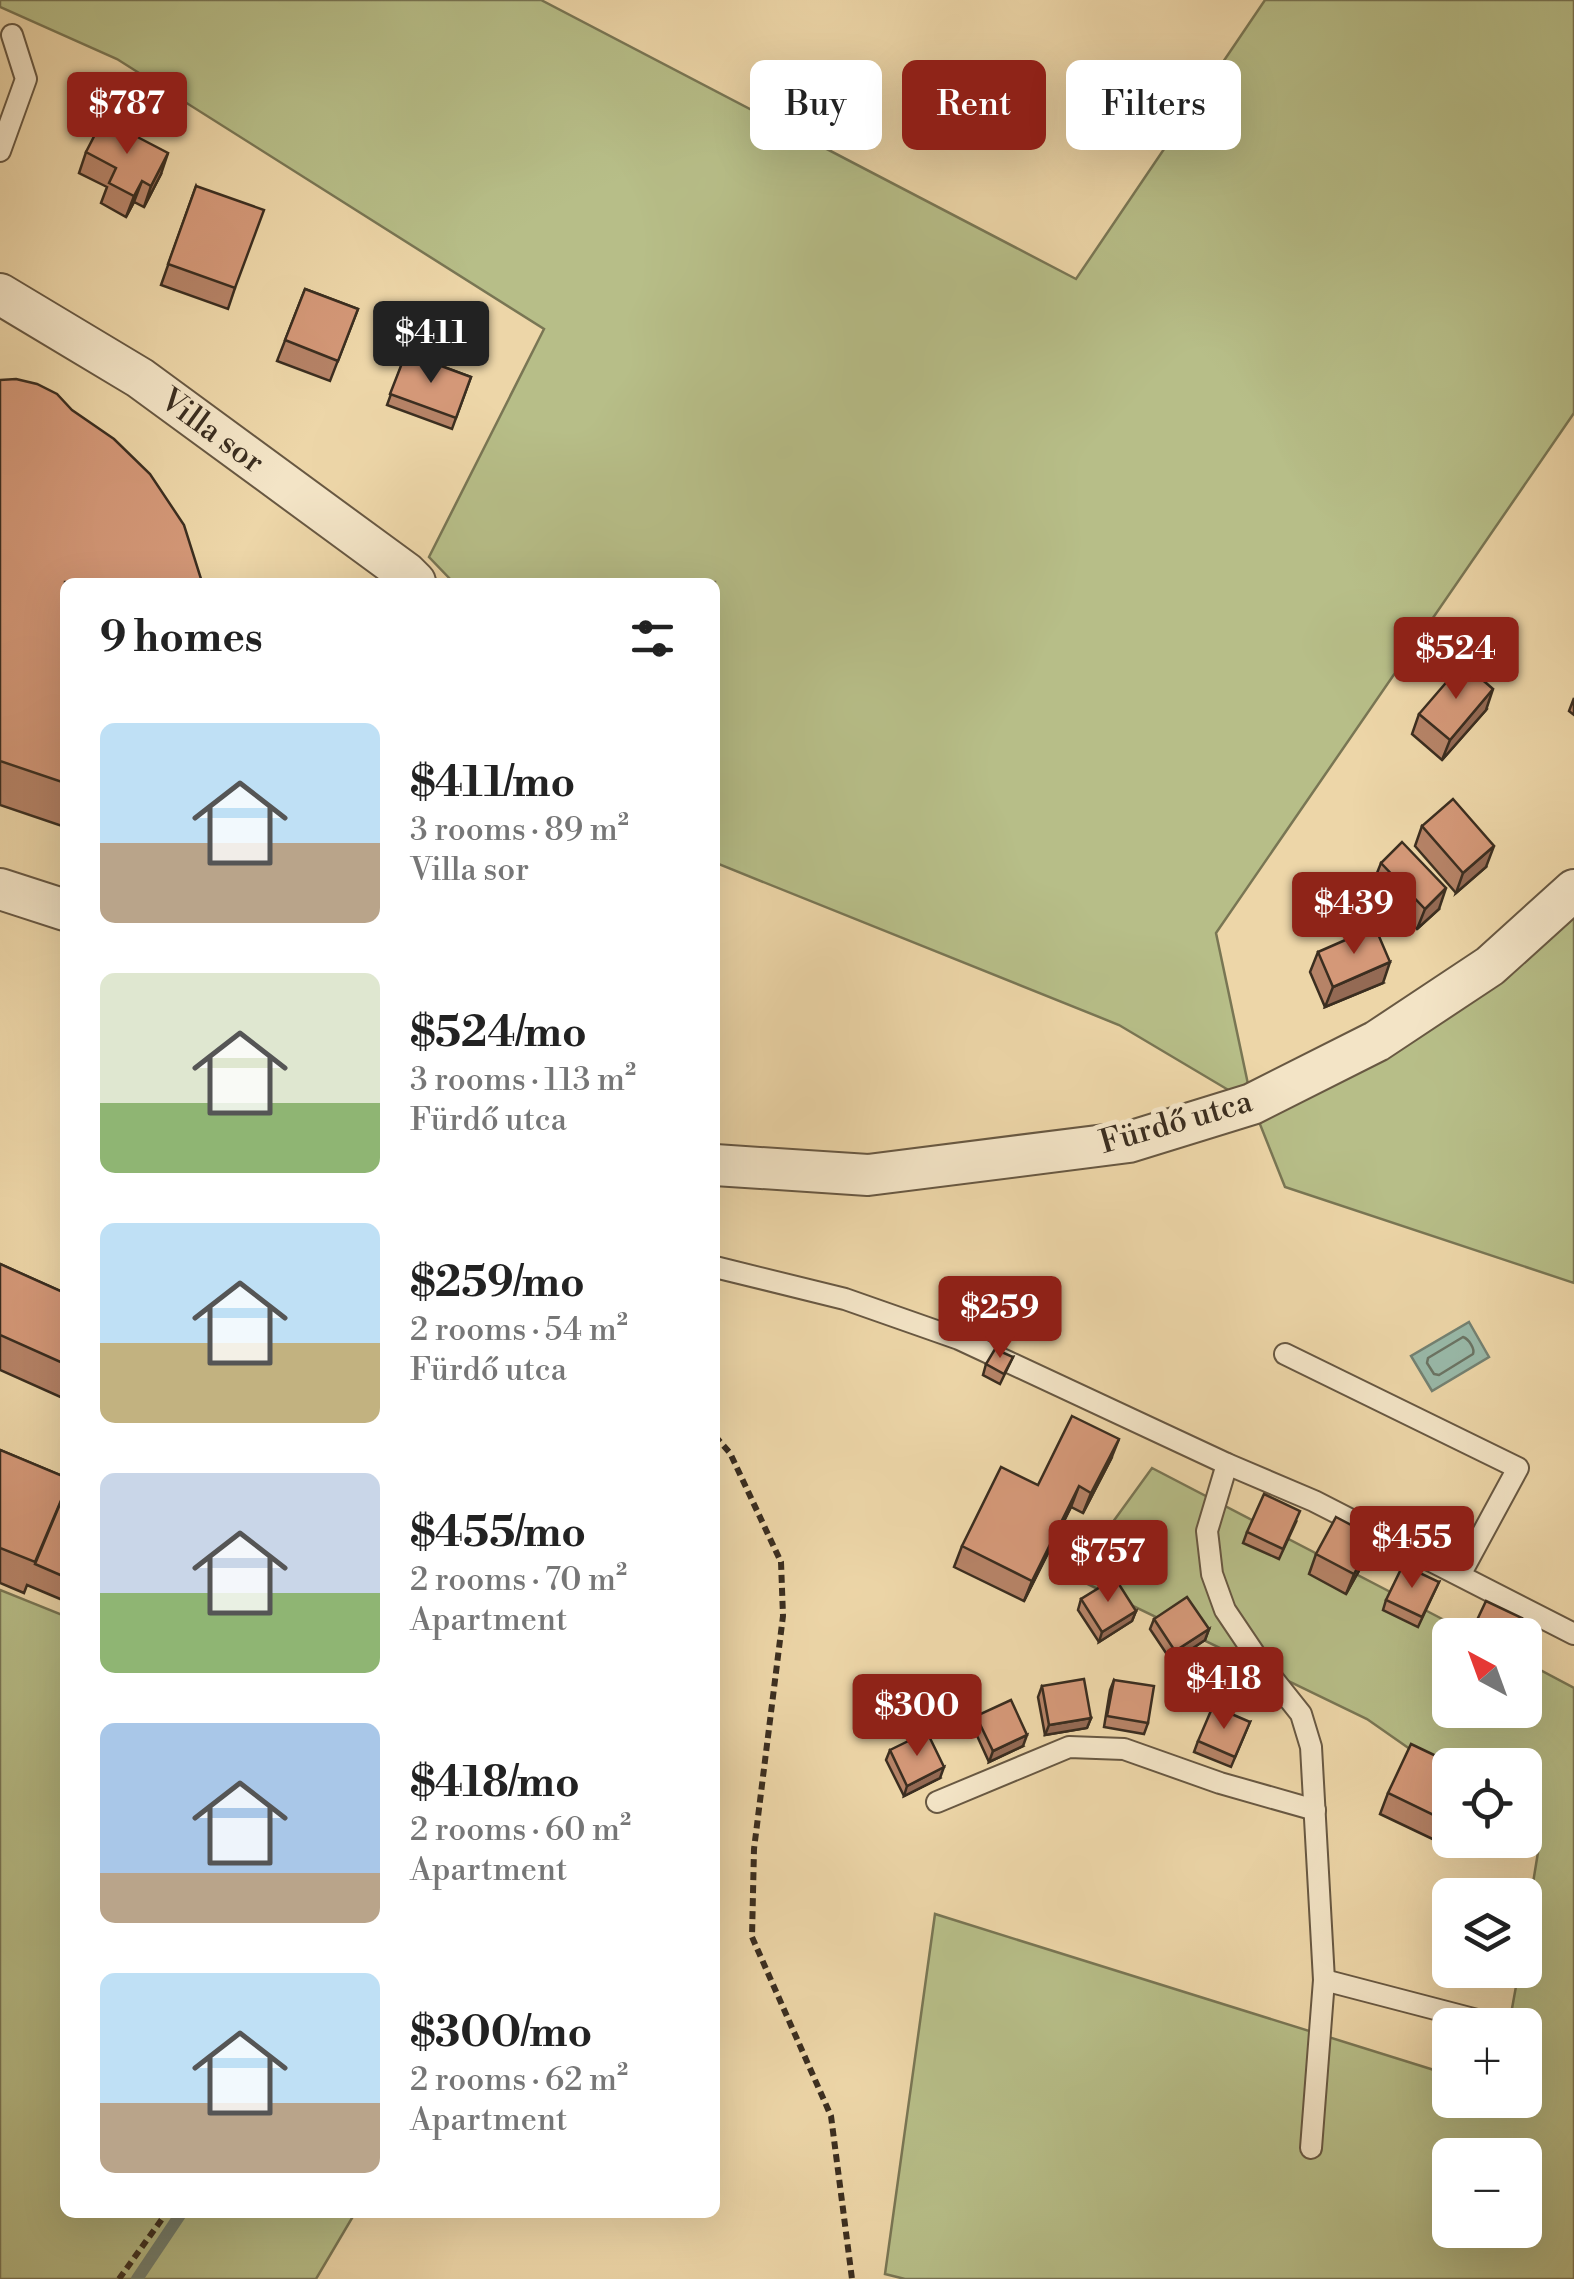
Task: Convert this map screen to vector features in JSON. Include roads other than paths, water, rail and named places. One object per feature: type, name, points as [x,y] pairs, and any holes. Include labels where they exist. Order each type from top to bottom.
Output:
[{"type":"street","name":"Villa sor","points":[[0,294],[140,378],[412,578]]},
{"type":"street","points":[[0,889],[60,908]]},
{"type":"street","name":"Fürdő utca","points":[[720,1164],[868,1175],[1129,1142],[1252,1104],[1378,1041],[1490,966],[1574,890]]},
{"type":"lane","points":[[0,151],[26,79],[12,35]]},
{"type":"lane","points":[[720,1267],[845,1298],[959,1339],[1314,1502],[1574,1634]]},
{"type":"lane","points":[[1285,1354],[1518,1468],[1460,1576]]},
{"type":"lane","points":[[1227,1464],[1207,1530],[1212,1574],[1225,1610],[1301,1714],[1311,1747],[1324,1980],[1311,2148]]},
{"type":"lane","points":[[937,1802],[1069,1747],[1124,1749],[1314,1810]]},
{"type":"lane","points":[[1324,1980],[1432,2008]]},
{"type":"water","points":[[1469,1322],[1489,1357],[1432,1391],[1411,1356]]},
{"type":"waterway","points":[[137,2279],[178,2218]]}]
